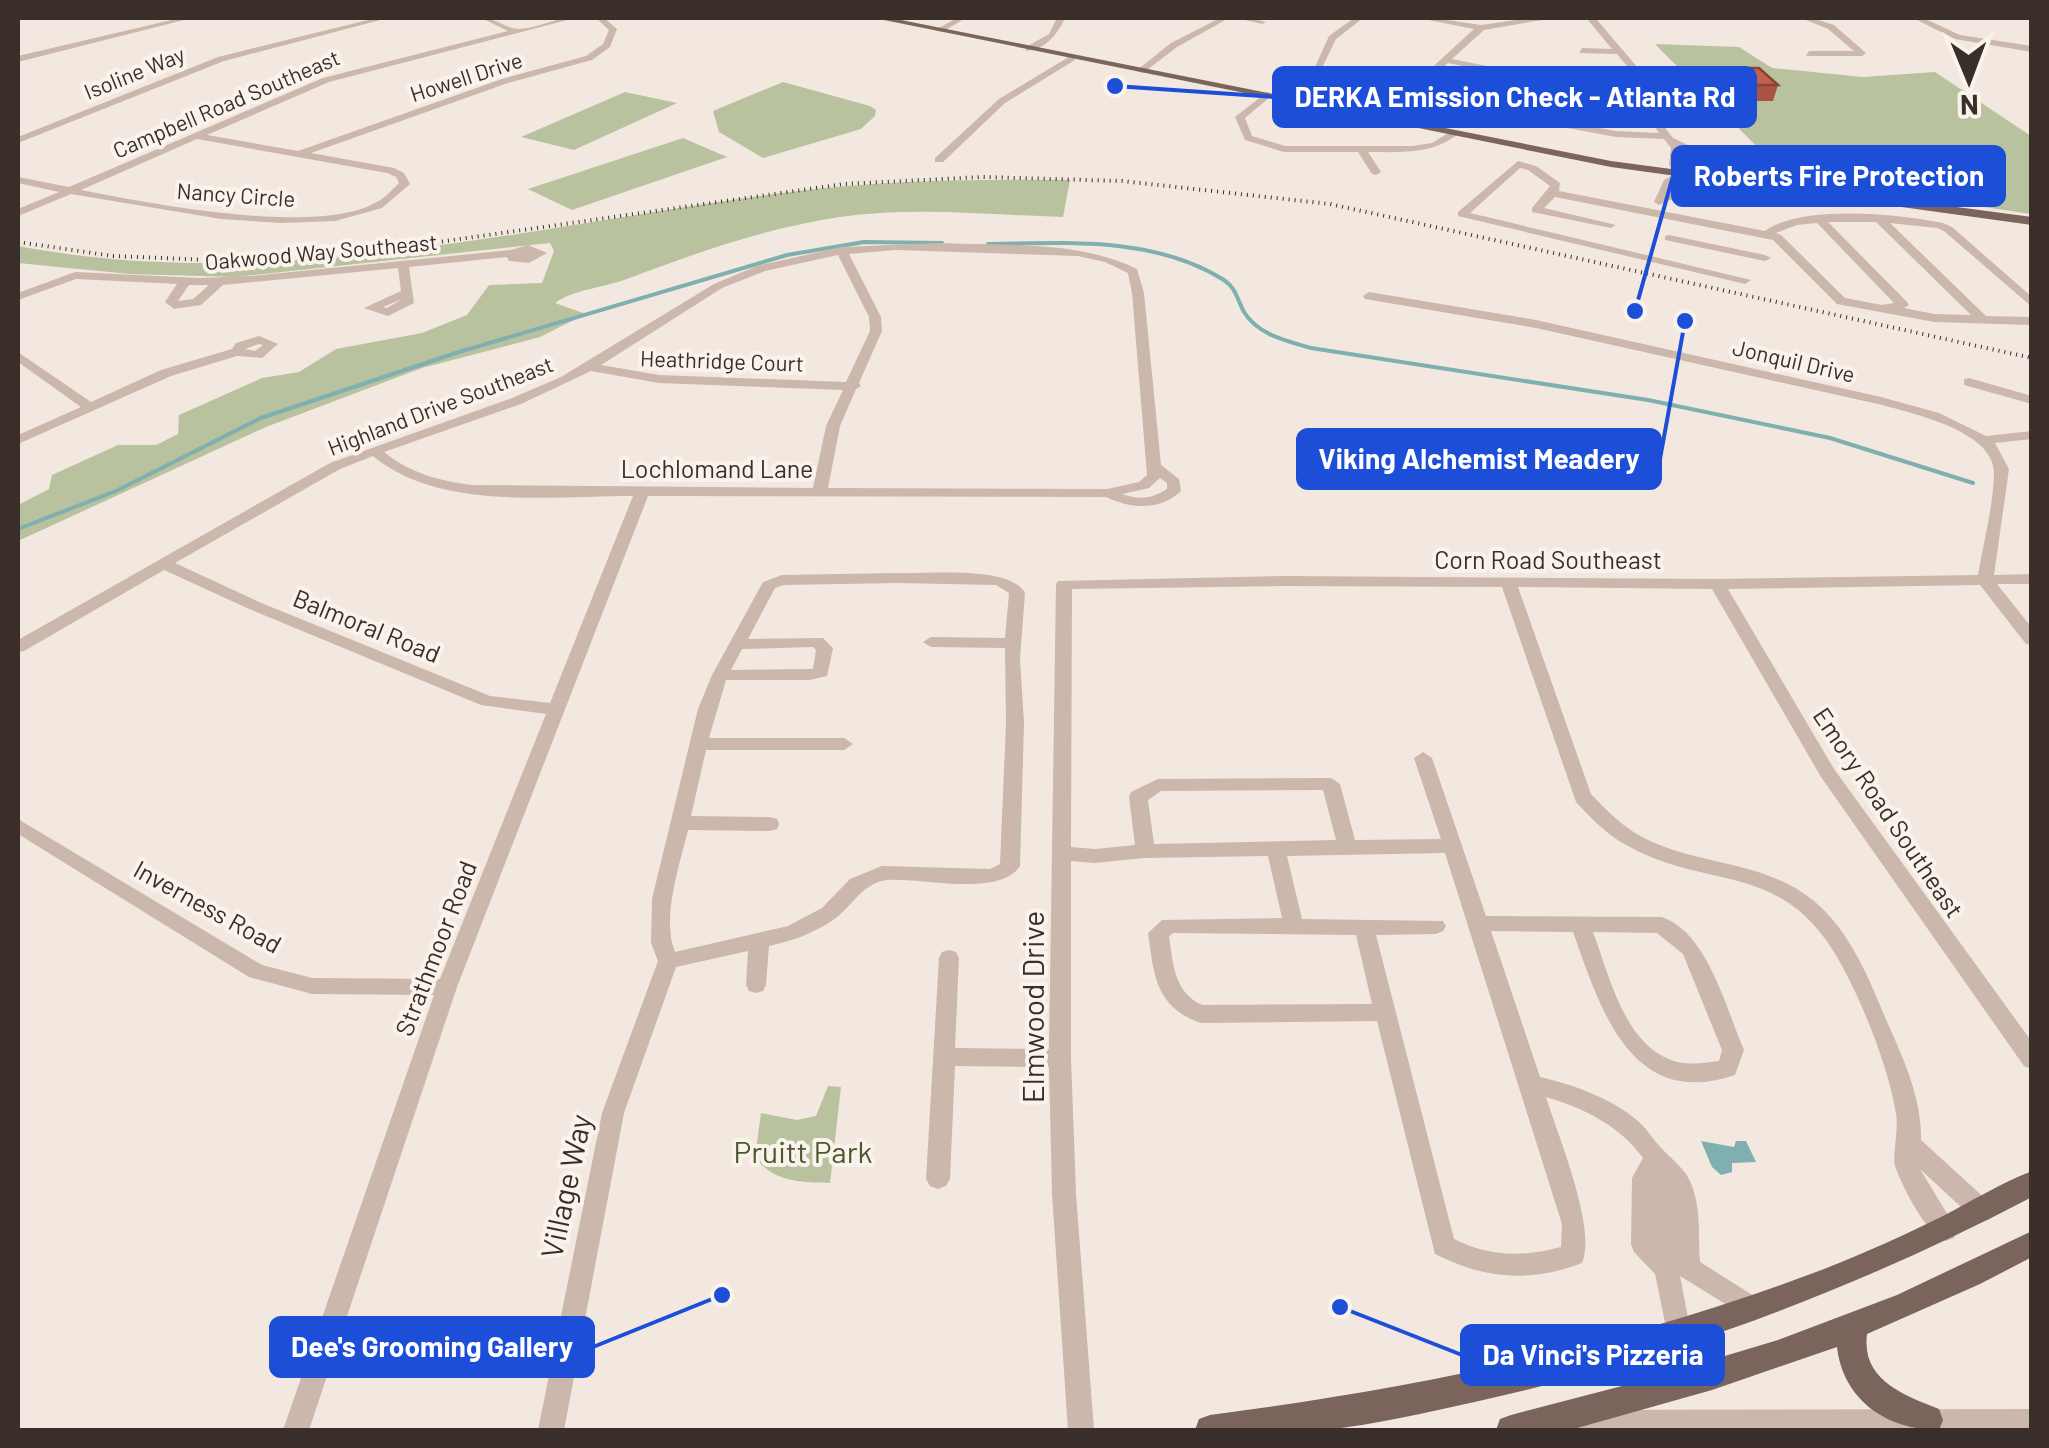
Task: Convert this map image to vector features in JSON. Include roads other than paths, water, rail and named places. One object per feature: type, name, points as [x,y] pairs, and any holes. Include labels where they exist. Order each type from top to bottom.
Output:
[{"type":"main road","points":[[879,18],[1681,173]]},
{"type":"main road","points":[[1316,105],[1453,134],[1681,173],[2032,221]]},
{"type":"main road","points":[[1210,1430],[1422,1398],[1534,1373],[1678,1333],[1865,1266],[1982,1212],[2032,1184]]},
{"type":"main road","points":[[1512,1430],[1678,1386],[1854,1326],[1950,1285],[2032,1243]]},
{"type":"main road","points":[[1854,1326],[1850,1354],[1868,1386],[1891,1406],[1928,1420]]},
{"type":"street","points":[[18,58],[161,20],[188,18]]},
{"type":"street","name":"Isoline Way","points":[[18,140],[221,59],[384,18]]},
{"type":"street","points":[[485,18],[514,30]]},
{"type":"street","name":"Campbell Road Southeast","points":[[19,212],[338,76],[570,18]]},
{"type":"street","name":"Howell Drive","points":[[302,153],[506,81],[589,58],[604,49],[614,35],[614,29],[600,18]]},
{"type":"street","points":[[939,30],[962,18]]},
{"type":"street","points":[[1030,49],[1053,35],[1061,18]]},
{"type":"street","points":[[1140,71],[1156,66],[1225,18]]},
{"type":"street","points":[[1240,18],[1262,22]]},
{"type":"street","points":[[1314,76],[1332,38],[1358,18]]},
{"type":"street","points":[[1422,18],[1481,28],[1530,19],[1797,18]]},
{"type":"street","points":[[1590,18],[1666,105],[1661,129],[1677,153],[1674,164],[1681,173],[1682,184],[1676,193],[1661,199],[1653,211]]},
{"type":"street","points":[[1805,18],[1842,34],[1862,53],[1809,54]]},
{"type":"street","points":[[1917,18],[1958,37],[2032,50]]},
{"type":"street","points":[[1696,19],[1708,28]]},
{"type":"street","points":[[1481,28],[1432,70],[1426,88],[1434,95],[1458,105],[1616,134],[1668,138]]},
{"type":"street","points":[[1582,51],[1622,52]]},
{"type":"street","points":[[939,160],[997,105],[1072,58]]},
{"type":"street","points":[[1446,60],[1551,83],[1652,87]]},
{"type":"street","points":[[1420,98],[1434,95]]},
{"type":"street","points":[[1267,96],[1242,112],[1248,138],[1284,149],[1424,148],[1453,134]]},
{"type":"street","name":"Nancy Circle","points":[[18,180],[182,212],[289,220],[366,208],[395,195],[405,184],[390,170],[196,136]]},
{"type":"street","points":[[1361,149],[1376,172]]},
{"type":"street","points":[[1611,225],[1536,210],[1556,186],[1532,168],[1518,164],[1462,214],[1744,280]]},
{"type":"street","points":[[1661,199],[1656,189],[1681,173]]},
{"type":"street","points":[[1553,192],[1785,240],[1841,301],[1912,316],[2032,321]]},
{"type":"street","points":[[1601,238],[1625,207]]},
{"type":"street","points":[[1655,259],[1683,217]]},
{"type":"street","points":[[1768,234],[1781,223],[1844,218],[1926,223],[1948,229],[2032,304]]},
{"type":"street","points":[[1881,221],[1983,320]]},
{"type":"street","points":[[1822,222],[1902,302],[1900,308],[1889,310]]},
{"type":"street","points":[[1669,238],[1765,258]]},
{"type":"street","name":"Highland Drive Southeast","points":[[18,647],[292,488],[375,451],[544,390],[589,367],[686,303],[723,284],[841,250],[884,246],[1078,253],[1108,259],[1132,271],[1138,293],[1154,466]]},
{"type":"street","points":[[820,490],[833,426],[876,331],[875,317],[841,250]]},
{"type":"street","name":"Oakwood Way Southeast","points":[[18,296],[75,275],[220,282],[512,253]]},
{"type":"street","points":[[403,266],[407,293]]},
{"type":"street","points":[[185,282],[171,302],[174,304],[196,302],[220,282]]},
{"type":"street","name":"Jonquil Drive","points":[[1369,296],[1536,324],[1804,383],[1934,416],[1983,440]]},
{"type":"street","points":[[18,440],[166,373],[237,352]]},
{"type":"street","points":[[18,356],[90,408]]},
{"type":"street","name":"Heathridge Court","points":[[589,367],[660,380],[854,386]]},
{"type":"street","points":[[1969,382],[2032,400]]},
{"type":"street","points":[[1983,440],[2032,435]]},
{"type":"street","points":[[1983,440],[1998,456],[2002,468],[1985,580],[2032,640]]},
{"type":"street","name":"Lochlomand Lane","points":[[375,451],[406,475],[456,489],[1107,493]]},
{"type":"street","points":[[1107,493],[1134,503],[1164,498],[1174,491],[1174,482],[1154,466]]},
{"type":"street","points":[[1107,493],[1144,485],[1154,476],[1154,466]]},
{"type":"street","name":"Strathmoor Road","points":[[296,1430],[447,987],[642,492]]},
{"type":"street","name":"Balmoral Road","points":[[164,564],[487,701],[557,710]]},
{"type":"street","points":[[898,578],[1007,582],[1017,593],[1013,642],[1015,723],[1010,866],[1004,872],[990,876],[882,874],[857,884],[829,913],[793,933],[668,961],[661,943],[660,921],[699,744],[720,674],[774,581],[898,578]]},
{"type":"street","name":"Corn Road Southeast","points":[[1064,584],[1285,581],[1717,584],[2032,579]]},
{"type":"street","name":"Elmwood Drive","points":[[1064,584],[1074,853],[1060,1058],[1064,1194],[1081,1430]]},
{"type":"street","name":"Emory Road Southeast","points":[[1717,584],[1827,773],[2032,1060]]},
{"type":"street","points":[[1509,585],[1582,797],[1616,832],[1650,852],[1736,871],[1805,905],[1848,958],[1897,1069],[1912,1146],[1906,1162],[1919,1192],[1945,1230]]},
{"type":"street","points":[[720,674],[817,674],[825,648],[817,642],[738,644]]},
{"type":"street","points":[[931,642],[1013,642]]},
{"type":"street","points":[[699,744],[844,744]]},
{"type":"street","points":[[1364,928],[1444,1246],[1474,1263],[1532,1267],[1573,1255],[1574,1224],[1423,758]]},
{"type":"street","points":[[1145,851],[1138,797],[1158,785],[1197,784],[1331,784],[1347,847]]},
{"type":"street","points":[[680,823],[770,824]]},
{"type":"street","name":"Inverness Road","points":[[18,826],[256,971],[312,986],[447,987]]},
{"type":"street","points":[[1074,853],[1116,856],[1121,851],[1452,846]]},
{"type":"street","points":[[1276,849],[1294,926]]},
{"type":"street","points":[[1476,923],[1580,924],[1662,925],[1691,950],[1733,1050],[1727,1070],[1698,1077],[1655,1067],[1622,1030],[1580,924]]},
{"type":"street","points":[[1386,1012],[1201,1014],[1184,1010],[1174,1001],[1158,933],[1169,925],[1436,926]]},
{"type":"street","points":[[756,985],[758,940]]},
{"type":"street","points":[[938,1179],[950,958]]},
{"type":"street","name":"Village Way","points":[[552,1430],[613,1113],[668,961]]},
{"type":"street","points":[[944,1057],[1060,1058]]},
{"type":"street","points":[[1529,1084],[1568,1092],[1611,1114],[1655,1158],[1665,1180],[1678,1333]]},
{"type":"street","points":[[1912,1146],[1982,1212]]},
{"type":"street","points":[[1674,1260],[1752,1309]]},
{"type":"street","points":[[1549,1421],[1706,1428],[1928,1420],[2032,1422]]},
{"type":"water","points":[[1701,1141],[1734,1147],[1736,1141],[1746,1141],[1756,1162],[1732,1163],[1732,1172],[1721,1175],[1712,1167]]},
{"type":"waterway","points":[[18,529],[116,491],[261,418],[459,352],[787,255],[864,242],[942,243]]},
{"type":"waterway","points":[[988,244],[1109,245],[1169,256],[1228,283],[1250,320],[1265,332],[1311,348],[1648,400],[1830,438],[1973,483]]},
{"type":"railway","points":[[18,242],[113,256],[208,260],[302,257],[397,248],[844,184],[983,177],[1122,181],[1330,204],[2032,358]]},
{"type":"place","name":"DERKA Emission Check - Atlanta Rd","points":[[1115,86]]},
{"type":"place","name":"Roberts Fire Protection","points":[[1635,311]]},
{"type":"place","name":"Viking Alchemist Meadery","points":[[1685,321]]},
{"type":"place","name":"Dee's Grooming Gallery","points":[[722,1295]]},
{"type":"place","name":"Da Vinci's Pizzeria","points":[[1340,1307]]},
{"type":"park label","name":"Pruitt Park","points":[[803,1151]]}]
